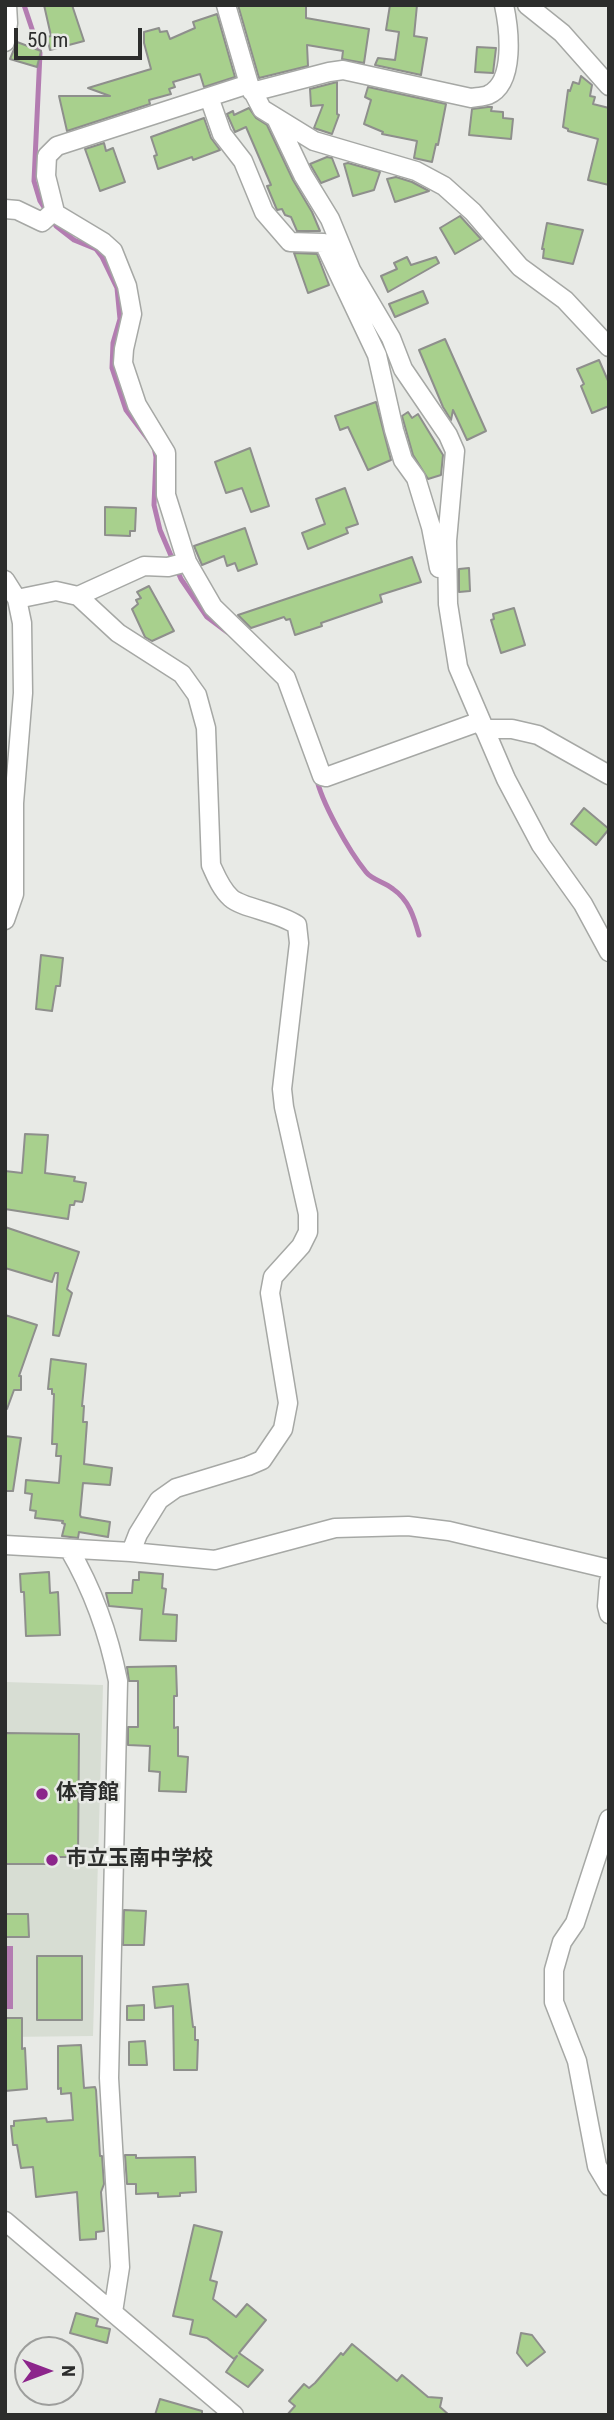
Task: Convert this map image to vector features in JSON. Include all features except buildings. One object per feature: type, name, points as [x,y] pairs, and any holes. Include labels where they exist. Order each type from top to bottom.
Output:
[{"type":"street","points":[[5,42],[7,5]]},
{"type":"street","points":[[226,5],[250,88],[262,109],[314,141],[416,171],[444,186],[473,212],[520,267],[565,300],[609,347]]},
{"type":"street","points":[[5,209],[17,210],[42,222],[49,215],[54,208],[46,176],[47,156],[57,146],[209,97],[343,70],[471,98],[490,95],[500,83],[509,58],[509,32],[504,5]]},
{"type":"street","points":[[527,5],[562,33],[609,86]]},
{"type":"street","points":[[209,97],[222,134],[243,161],[264,212],[289,242],[324,243],[377,355],[403,460],[416,478],[431,527],[445,601],[448,604]]},
{"type":"street","points":[[276,118],[303,176],[330,219],[351,270],[391,338],[403,369],[448,435],[455,451],[447,541],[448,604],[458,667],[506,779],[541,845],[583,904],[609,952]]},
{"type":"street","points":[[49,215],[103,242],[113,251],[127,286],[132,314],[123,363],[137,405],[166,453],[166,495],[179,564],[213,607],[286,678],[322,776],[326,777],[483,725],[538,735],[609,775]]},
{"type":"street","points":[[78,596],[144,566],[179,564]]},
{"type":"street","points":[[5,580],[17,598],[22,623],[23,693],[14,803],[14,894],[5,920]]},
{"type":"street","points":[[17,598],[56,591],[78,596],[118,633],[182,674],[197,695],[206,728],[211,865],[219,883],[232,899],[284,916],[297,925],[299,943],[282,1088],[308,1214],[308,1232],[301,1246],[273,1277],[270,1293],[288,1403],[283,1429],[262,1460],[176,1488],[159,1500],[138,1534],[131,1552]]},
{"type":"street","points":[[5,1545],[215,1560],[335,1528],[408,1526],[449,1531],[609,1569]]},
{"type":"street","points":[[69,1549],[84,1575],[111,1645],[118,1681],[109,2078],[120,2267],[113,2312]]},
{"type":"street","points":[[609,1581],[609,1614]]},
{"type":"street","points":[[609,1819],[575,1923],[562,1942],[554,1970],[554,2002],[577,2061],[597,2166],[609,2186]]},
{"type":"street","points":[[5,2221],[234,2415]]},
{"type":"shaded area","name":"市立玉南中学校","points":[[5,1682],[103,1685],[93,2036],[5,2037]]},
{"type":"shaded area","points":[[5,1946],[13,1946],[13,2009],[5,2009]]},
{"type":"waterway","points":[[24,5],[40,53],[34,181],[40,201],[56,226],[74,240],[96,249],[117,288],[120,319],[113,343],[112,368],[126,410],[154,447],[154,505],[160,530],[181,579],[207,617],[227,632]]},
{"type":"waterway","points":[[316,776],[336,826],[359,863],[369,875],[399,893],[413,915],[419,935]]},
{"type":"place","name":"体育館","points":[[42,1794]]},
{"type":"place","name":"市立玉南中学校","points":[[52,1860]]}]
